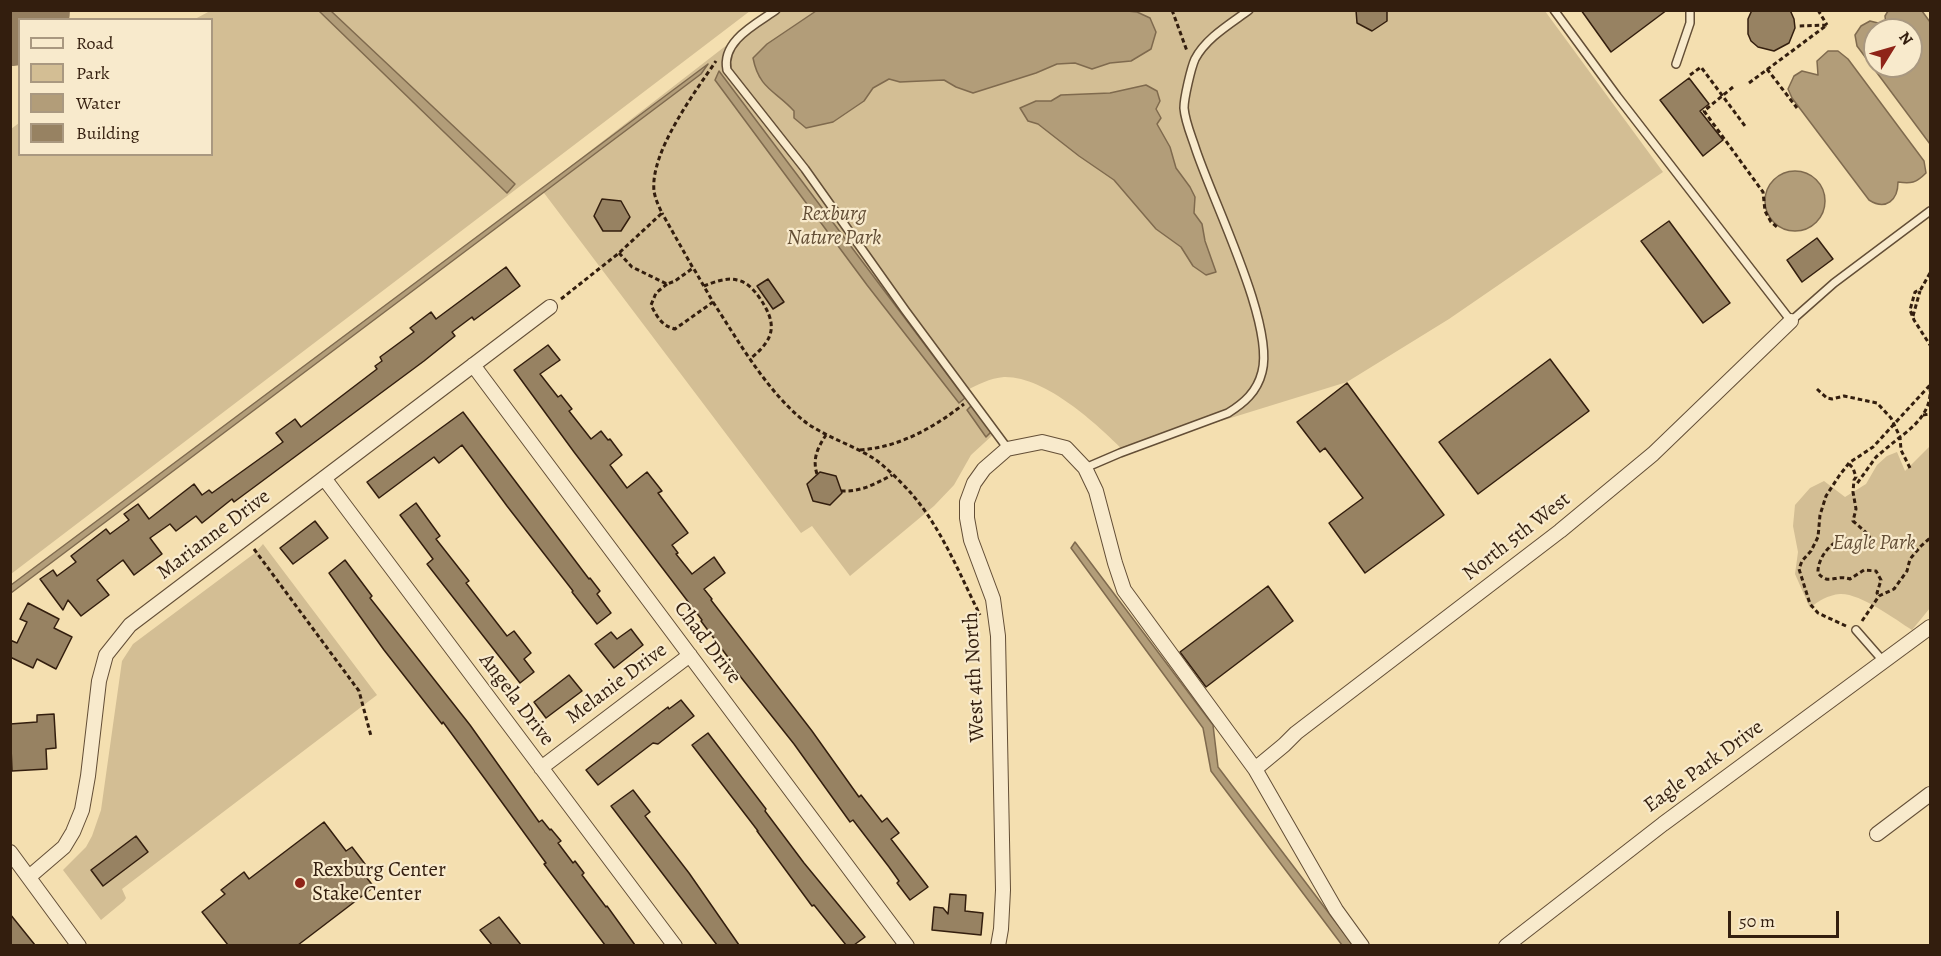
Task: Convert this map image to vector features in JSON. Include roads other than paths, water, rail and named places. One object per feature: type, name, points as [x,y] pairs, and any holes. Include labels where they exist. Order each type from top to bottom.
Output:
[{"type":"street","name":"Marianne Drive","points":[[29,877],[64,847],[82,810],[99,681],[106,656],[116,640],[130,625],[550,307]]},
{"type":"street","name":"North 5th West","points":[[1256,769],[1296,733],[1560,531],[1653,454],[1791,321]]},
{"type":"street","name":"Chad Drive","points":[[473,365],[907,945]]},
{"type":"street","name":"West 4th North","points":[[998,945],[1003,890],[998,636],[993,599],[971,540],[967,502],[974,483],[984,469],[1008,449],[1041,442],[1066,448],[1085,468],[1096,491],[1124,590],[1256,769],[1336,910],[1362,945]]},
{"type":"street","name":"Angela Drive","points":[[324,478],[675,945]]},
{"type":"street","name":"Eagle Park Drive","points":[[1506,945],[1663,824],[1930,627]]},
{"type":"street","name":"Melanie Drive","points":[[541,768],[690,655]]},
{"type":"street","points":[[1878,834],[1930,794]]},
{"type":"street","points":[[10,852],[79,945]]},
{"type":"lane","points":[[776,10],[732,44],[725,60],[727,70],[805,169],[1008,449]]},
{"type":"lane","points":[[1085,468],[1228,412],[1251,395],[1262,371],[1264,356],[1262,332],[1251,294],[1199,162],[1184,106],[1194,64],[1208,41],[1249,10]]},
{"type":"lane","points":[[1554,10],[1617,96],[1791,321],[1834,283],[1930,210]]},
{"type":"lane","points":[[1676,64],[1690,23],[1690,10]]},
{"type":"lane","points":[[1856,630],[1884,662]]},
{"type":"water","points":[[319,11],[331,11],[515,184],[507,193]]},
{"type":"water","points":[[816,11],[1127,11],[1137,12],[1150,18],[1156,32],[1151,49],[1131,61],[1110,63],[1092,69],[1075,63],[1057,64],[973,93],[944,80],[900,82],[889,79],[873,88],[864,101],[833,122],[806,128],[794,118],[794,111],[759,77],[753,58],[767,44]]},
{"type":"water","points":[[1888,11],[1922,11],[1930,22],[1930,144],[1881,78],[1923,78],[1923,18],[1885,18]]},
{"type":"water","points":[[1863,25],[1863,54],[1857,46],[1855,35]]},
{"type":"water","points":[[1828,51],[1838,51],[1848,59],[1924,161],[1926,173],[1913,182],[1898,182],[1896,194],[1886,204],[1869,200],[1792,98],[1788,89],[1794,76],[1802,71],[1818,75],[1817,61]]},
{"type":"water","points":[[708,64],[701,74],[11,593],[11,585]]},
{"type":"water","points":[[719,71],[965,398],[959,403],[867,285],[715,80]]},
{"type":"water","points":[[1146,85],[1157,91],[1160,101],[1156,109],[1161,118],[1157,124],[1170,147],[1176,168],[1195,197],[1194,213],[1202,224],[1205,241],[1216,272],[1206,275],[1193,266],[1181,247],[1156,229],[1114,180],[1038,124],[1028,121],[1020,108],[1036,101],[1051,101],[1061,95],[1110,93]]},
{"type":"water","points":[[1789,171],[1801,171],[1812,176],[1820,184],[1825,201],[1823,213],[1812,226],[1801,231],[1789,231],[1778,226],[1770,218],[1765,207],[1765,195],[1770,184],[1778,176]]},
{"type":"water","points":[[972,405],[991,432],[986,437],[967,410]]},
{"type":"water","points":[[1075,542],[1213,725],[1218,767],[1353,945],[1342,945],[1211,771],[1203,728],[1071,548]]},
{"type":"place","name":"Rexburg Center Stake Center","points":[[300,883]]},
{"type":"park label","name":"Rexburg Nature Park","points":[[834,227]]},
{"type":"park label","name":"Eagle Park","points":[[1874,544]]}]
